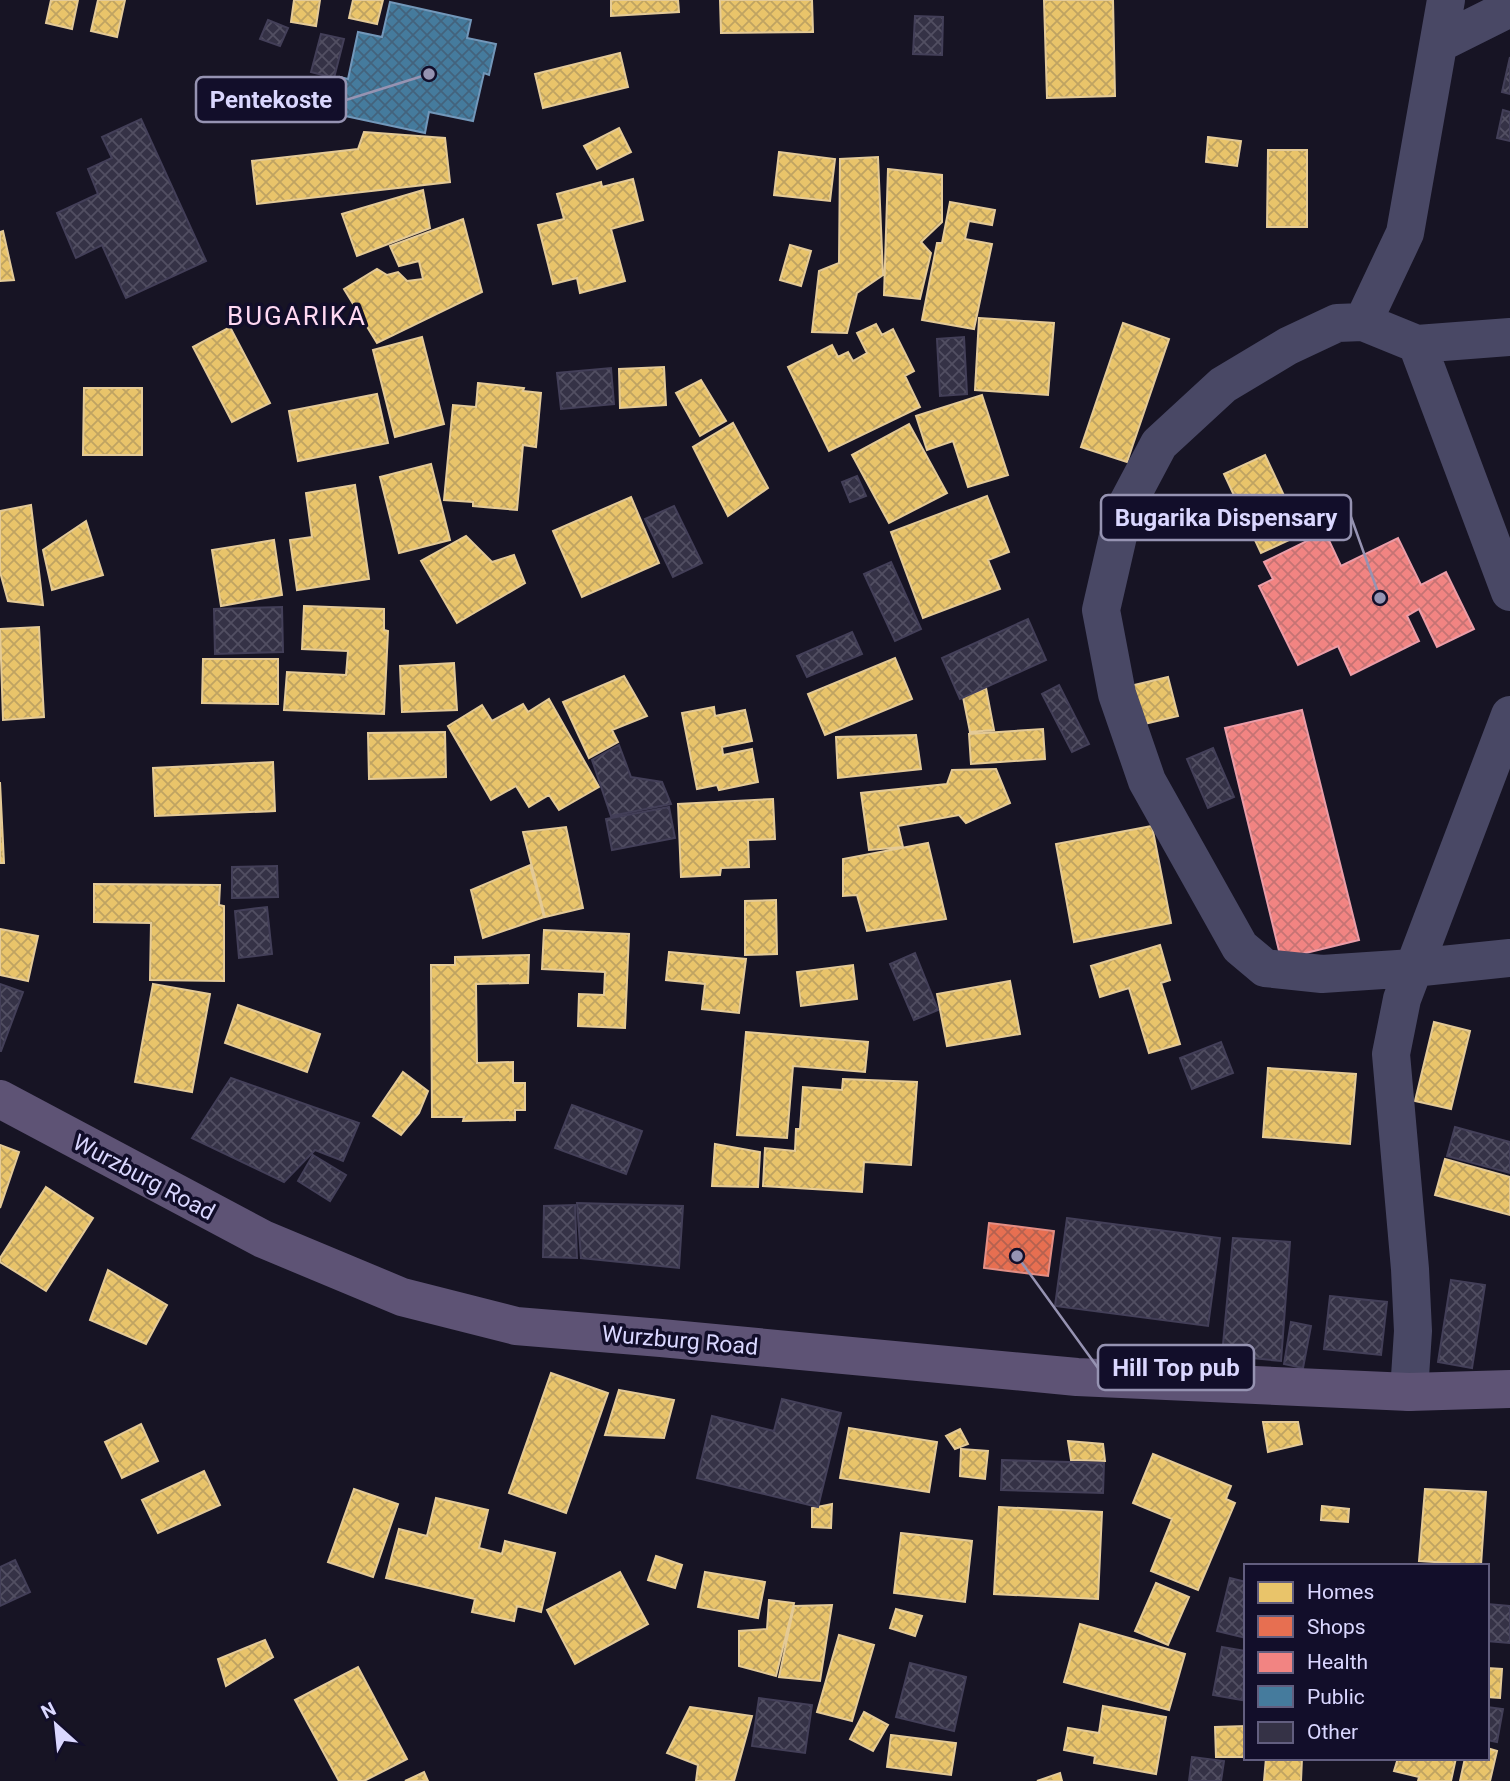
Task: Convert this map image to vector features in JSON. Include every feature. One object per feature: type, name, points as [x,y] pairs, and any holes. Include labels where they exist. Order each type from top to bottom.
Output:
[{"type":"main road","name":"Wurzburg Road","points":[[0,1099],[262,1240],[402,1297],[516,1326],[1077,1377],[1409,1392],[1510,1389]]},
{"type":"street","points":[[1363,322],[1405,233],[1446,0]]},
{"type":"street","points":[[1440,43],[1510,8]]},
{"type":"street","points":[[1510,337],[1417,344],[1363,322],[1337,323],[1288,346],[1223,386],[1159,444],[1124,510],[1101,610],[1117,694],[1147,781],[1240,947],[1265,968],[1322,974],[1510,958]]},
{"type":"street","points":[[1417,344],[1510,592]]},
{"type":"street","points":[[1409,1392],[1413,1331],[1410,1269],[1391,1054],[1402,999],[1510,715]]},
{"type":"building: Homes","points":[[51,0],[78,0],[72,29],[46,23]]},
{"type":"building: Homes","points":[[98,0],[125,0],[117,37],[91,31]]},
{"type":"building: Homes","points":[[294,0],[320,0],[316,26],[291,22]]},
{"type":"building: Homes","points":[[353,0],[383,0],[377,24],[349,18]]},
{"type":"building: Homes","points":[[611,0],[678,0],[679,12],[611,16]]},
{"type":"building: Homes","points":[[720,0],[812,0],[813,32],[721,33]]},
{"type":"building: Homes","points":[[1044,0],[1113,0],[1115,96],[1047,98]]},
{"type":"building: Homes","points":[[620,53],[628,87],[543,108],[535,74]]},
{"type":"building: Homes","points":[[619,128],[631,152],[597,169],[584,146]]},
{"type":"building: Homes","points":[[364,132],[445,138],[450,182],[257,204],[252,161],[358,149]]},
{"type":"building: Homes","points":[[1208,137],[1241,141],[1237,166],[1206,162]]},
{"type":"building: Homes","points":[[1268,150],[1307,150],[1307,227],[1267,227]]},
{"type":"building: Homes","points":[[779,152],[835,159],[830,201],[774,195]]},
{"type":"building: Homes","points":[[878,157],[883,275],[857,293],[847,333],[812,332],[819,271],[839,263],[840,159]]},
{"type":"building: Homes","points":[[888,169],[942,175],[942,222],[921,242],[931,253],[920,299],[884,295]]},
{"type":"building: Homes","points":[[633,179],[643,220],[611,229],[625,281],[580,293],[577,278],[553,284],[538,225],[564,219],[557,194],[601,182],[602,187]]},
{"type":"building: Homes","points":[[423,190],[430,228],[357,256],[342,214]]},
{"type":"building: Homes","points":[[950,202],[995,210],[992,225],[969,221],[965,239],[992,244],[974,329],[922,320],[937,243],[942,243]]},
{"type":"building: Homes","points":[[463,219],[482,292],[377,343],[344,289],[377,269],[387,275],[398,272],[407,281],[423,279],[419,261],[399,266],[390,246]]},
{"type":"building: Homes","points":[[3,231],[14,280],[0,281],[0,232]]},
{"type":"building: Homes","points":[[790,245],[811,251],[801,286],[780,280]]},
{"type":"building: Homes","points":[[979,318],[1054,323],[1048,395],[975,390]]},
{"type":"building: Homes","points":[[1123,323],[1169,339],[1127,462],[1081,447]]},
{"type":"building: Homes","points":[[876,324],[882,335],[893,329],[914,371],[905,376],[920,407],[829,451],[788,367],[832,345],[838,357],[848,352],[853,361],[867,353],[857,333]]},
{"type":"building: Homes","points":[[230,327],[270,403],[232,422],[193,347]]},
{"type":"building: Homes","points":[[422,337],[444,424],[395,437],[373,350]]},
{"type":"building: Homes","points":[[664,367],[666,405],[620,408],[619,369]]},
{"type":"building: Homes","points":[[701,380],[726,421],[700,436],[676,393]]},
{"type":"building: Homes","points":[[478,383],[524,388],[523,391],[541,393],[536,447],[523,445],[517,510],[444,500],[453,405],[476,407]]},
{"type":"building: Homes","points":[[84,388],[142,388],[142,455],[83,455]]},
{"type":"building: Homes","points":[[377,394],[388,443],[298,461],[289,411]]},
{"type":"building: Homes","points":[[982,395],[1008,475],[968,487],[953,441],[927,450],[916,416]]},
{"type":"building: Homes","points":[[733,423],[768,488],[728,516],[693,447]]},
{"type":"building: Homes","points":[[909,424],[947,493],[889,523],[852,455]]},
{"type":"building: Homes","points":[[1265,455],[1302,534],[1261,553],[1224,474]]},
{"type":"building: Homes","points":[[431,464],[450,540],[399,553],[380,477]]},
{"type":"building: Homes","points":[[355,485],[369,579],[297,590],[290,540],[312,537],[306,493]]},
{"type":"building: Homes","points":[[987,496],[1009,552],[988,560],[1000,589],[923,618],[891,532]]},
{"type":"building: Homes","points":[[631,497],[659,563],[582,597],[553,531]]},
{"type":"building: Homes","points":[[31,505],[43,605],[8,601],[0,572],[0,511]]},
{"type":"building: Homes","points":[[86,521],[103,575],[52,590],[43,550]]},
{"type":"building: Homes","points":[[466,536],[492,562],[514,555],[525,583],[457,623],[421,561]]},
{"type":"building: Homes","points":[[274,540],[282,595],[221,606],[212,550]]},
{"type":"building: Homes","points":[[304,606],[384,609],[384,630],[388,631],[384,714],[284,710],[287,672],[346,675],[348,651],[302,649]]},
{"type":"building: Homes","points":[[39,627],[44,717],[3,720],[0,629]]},
{"type":"building: Homes","points":[[895,658],[912,699],[825,735],[808,694]]},
{"type":"building: Homes","points":[[203,659],[278,659],[278,704],[202,703]]},
{"type":"building: Homes","points":[[454,663],[457,710],[402,712],[400,666]]},
{"type":"building: Homes","points":[[624,676],[647,716],[612,730],[618,742],[589,758],[563,702]]},
{"type":"building: Homes","points":[[1168,677],[1178,716],[1140,725],[1130,686]]},
{"type":"building: Homes","points":[[986,688],[994,730],[970,732],[963,697]]},
{"type":"building: Homes","points":[[549,699],[599,787],[559,810],[549,795],[529,807],[516,786],[491,800],[448,726],[482,705],[492,721],[523,704],[528,712]]},
{"type":"building: Homes","points":[[714,707],[715,716],[745,710],[752,741],[722,747],[723,755],[752,749],[758,782],[719,790],[717,785],[697,789],[682,713]]},
{"type":"building: Homes","points":[[1043,729],[1045,759],[971,764],[969,734]]},
{"type":"building: Homes","points":[[445,732],[446,777],[369,779],[368,733]]},
{"type":"building: Homes","points":[[916,735],[921,769],[838,778],[836,737]]},
{"type":"building: Homes","points":[[273,762],[275,811],[155,816],[153,768]]},
{"type":"building: Homes","points":[[996,769],[1010,803],[966,823],[959,815],[898,826],[903,847],[869,850],[861,793],[947,784],[952,770]]},
{"type":"building: Homes","points":[[0,782],[4,863],[0,863]]},
{"type":"building: Homes","points":[[773,799],[775,839],[748,840],[749,867],[721,868],[720,875],[681,877],[678,804]]},
{"type":"building: Homes","points":[[1152,826],[1171,923],[1074,942],[1056,844]]},
{"type":"building: Homes","points":[[566,827],[583,908],[545,917],[523,832]]},
{"type":"building: Homes","points":[[928,843],[946,919],[867,931],[857,895],[843,896],[843,859]]},
{"type":"building: Homes","points":[[530,865],[544,917],[483,938],[471,890]]},
{"type":"building: Homes","points":[[94,884],[220,885],[219,905],[224,906],[224,981],[150,980],[151,923],[94,922]]},
{"type":"building: Homes","points":[[776,900],[777,954],[745,955],[745,901]]},
{"type":"building: Homes","points":[[0,929],[38,936],[28,981],[0,975]]},
{"type":"building: Homes","points":[[544,930],[629,934],[625,1028],[578,1026],[579,994],[604,995],[605,972],[542,969]]},
{"type":"building: Homes","points":[[1160,945],[1170,980],[1161,983],[1180,1044],[1149,1053],[1129,988],[1100,997],[1091,966]]},
{"type":"building: Homes","points":[[669,952],[746,959],[739,1013],[702,1009],[705,984],[666,980]]},
{"type":"building: Homes","points":[[529,955],[528,983],[476,984],[477,1063],[513,1062],[513,1083],[525,1083],[525,1110],[515,1110],[515,1120],[463,1121],[464,1117],[432,1117],[431,965],[455,965],[455,957]]},
{"type":"building: Homes","points":[[853,965],[857,999],[801,1006],[797,972]]},
{"type":"building: Homes","points":[[1010,981],[1020,1034],[947,1046],[937,994]]},
{"type":"building: Homes","points":[[153,984],[210,994],[192,1092],[135,1082]]},
{"type":"building: Homes","points":[[238,1005],[320,1034],[307,1072],[225,1043]]},
{"type":"building: Homes","points":[[1434,1022],[1470,1031],[1451,1109],[1415,1101]]},
{"type":"building: Homes","points":[[746,1032],[868,1042],[865,1072],[793,1066],[787,1138],[737,1135]]},
{"type":"building: Homes","points":[[1268,1068],[1356,1074],[1350,1144],[1263,1137]]},
{"type":"building: Homes","points":[[403,1072],[428,1091],[419,1113],[401,1135],[373,1116]]},
{"type":"building: Homes","points":[[843,1079],[917,1082],[911,1165],[864,1162],[862,1192],[763,1186],[765,1148],[795,1151],[796,1129],[800,1129],[803,1087],[842,1090]]},
{"type":"building: Homes","points":[[715,1144],[760,1152],[758,1187],[712,1186]]},
{"type":"building: Homes","points":[[0,1145],[19,1152],[0,1208]]},
{"type":"building: Homes","points":[[1445,1159],[1510,1177],[1510,1215],[1435,1195]]},
{"type":"building: Homes","points":[[46,1187],[93,1218],[46,1291],[0,1262],[0,1258]]},
{"type":"building: Homes","points":[[108,1270],[167,1305],[146,1344],[90,1320]]},
{"type":"building: Homes","points":[[551,1373],[608,1393],[566,1513],[509,1493]]},
{"type":"building: Homes","points":[[619,1390],[674,1400],[664,1438],[605,1435]]},
{"type":"building: Homes","points":[[1263,1422],[1298,1422],[1302,1444],[1268,1452]]},
{"type":"building: Homes","points":[[141,1424],[158,1461],[122,1478],[105,1442]]},
{"type":"building: Homes","points":[[849,1428],[937,1442],[929,1492],[840,1478]]},
{"type":"building: Homes","points":[[960,1429],[968,1444],[955,1449],[946,1436]]},
{"type":"building: Homes","points":[[1068,1441],[1103,1444],[1105,1461],[1071,1460]]},
{"type":"building: Homes","points":[[961,1449],[988,1451],[985,1479],[960,1476]]},
{"type":"building: Homes","points":[[1153,1454],[1231,1486],[1226,1499],[1235,1503],[1198,1590],[1151,1571],[1172,1519],[1133,1503]]},
{"type":"building: Homes","points":[[204,1471],[220,1505],[158,1533],[142,1500]]},
{"type":"building: Homes","points":[[354,1489],[398,1504],[373,1577],[328,1562]]},
{"type":"building: Homes","points":[[1425,1489],[1486,1492],[1481,1564],[1419,1561]]},
{"type":"building: Homes","points":[[436,1498],[488,1510],[479,1548],[502,1554],[505,1541],[555,1553],[541,1612],[517,1606],[514,1621],[472,1612],[475,1599],[386,1578],[399,1529],[427,1536]]},
{"type":"building: Homes","points":[[832,1504],[831,1528],[812,1527],[812,1508]]},
{"type":"building: Homes","points":[[1322,1506],[1349,1509],[1348,1522],[1321,1520]]},
{"type":"building: Homes","points":[[999,1507],[1102,1512],[1098,1599],[994,1594]]},
{"type":"building: Homes","points":[[901,1533],[972,1541],[965,1602],[894,1593]]},
{"type":"building: Homes","points":[[656,1556],[682,1565],[675,1588],[648,1580]]},
{"type":"building: Homes","points":[[620,1572],[648,1624],[575,1664],[547,1610]]},
{"type":"building: Homes","points":[[705,1572],[765,1582],[758,1618],[698,1607]]},
{"type":"building: Homes","points":[[1156,1583],[1189,1597],[1168,1645],[1135,1631]]},
{"type":"building: Homes","points":[[769,1600],[794,1603],[776,1676],[739,1666],[739,1631],[767,1629]]},
{"type":"building: Homes","points":[[832,1605],[820,1681],[779,1677],[794,1606]]},
{"type":"building: Homes","points":[[896,1609],[922,1616],[915,1636],[890,1628]]},
{"type":"building: Homes","points":[[1080,1624],[1185,1654],[1169,1710],[1064,1682]]},
{"type":"building: Homes","points":[[839,1635],[874,1645],[852,1721],[817,1712]]},
{"type":"building: Homes","points":[[265,1640],[273,1657],[226,1686],[218,1659]]},
{"type":"building: Homes","points":[[358,1667],[407,1759],[364,1781],[339,1781],[295,1700]]},
{"type":"building: Homes","points":[[1489,1668],[1502,1669],[1500,1698],[1489,1697]]},
{"type":"building: Homes","points":[[1103,1706],[1166,1717],[1156,1774],[1094,1763],[1095,1756],[1064,1750],[1068,1728],[1099,1733]]},
{"type":"building: Homes","points":[[690,1707],[752,1716],[734,1781],[696,1781],[698,1765],[667,1753]]},
{"type":"building: Homes","points":[[864,1712],[888,1725],[873,1751],[850,1739]]},
{"type":"building: Homes","points":[[1244,1726],[1244,1757],[1216,1757],[1215,1727]]},
{"type":"building: Homes","points":[[891,1735],[956,1743],[951,1775],[887,1767]]},
{"type":"building: Homes","points":[[1489,1749],[1497,1751],[1490,1781],[1460,1781],[1465,1760],[1489,1760]]},
{"type":"building: Homes","points":[[1266,1760],[1302,1760],[1301,1781],[1264,1781]]},
{"type":"building: Homes","points":[[1397,1760],[1456,1760],[1451,1781],[1418,1781],[1419,1777],[1394,1771]]},
{"type":"building: Homes","points":[[424,1772],[428,1781],[405,1781]]},
{"type":"building: Homes","points":[[1060,1773],[1062,1781],[1037,1781]]},
{"type":"building: Shops","points":[[989,1223],[1054,1231],[1048,1276],[984,1268]]},
{"type":"building: Health","points":[[1325,532],[1341,566],[1398,538],[1421,585],[1446,572],[1474,629],[1437,647],[1419,609],[1407,616],[1419,641],[1351,675],[1338,646],[1298,665],[1259,586],[1273,579],[1264,562]]},
{"type":"building: Health","points":[[1302,710],[1359,940],[1281,959],[1225,728]]},
{"type":"building: Public","points":[[390,2],[471,20],[467,38],[496,44],[489,75],[484,73],[473,121],[429,112],[425,133],[331,113],[340,77],[348,79],[358,32],[382,37]]},
{"type":"building: Other","points":[[915,16],[943,17],[942,55],[913,54]]},
{"type":"building: Other","points":[[268,20],[288,28],[280,46],[260,39]]},
{"type":"building: Other","points":[[321,34],[344,39],[334,78],[311,72]]},
{"type":"building: Other","points":[[1510,57],[1510,94],[1502,92]]},
{"type":"building: Other","points":[[1503,110],[1510,112],[1510,141],[1497,138]]},
{"type":"building: Other","points":[[141,119],[206,261],[126,298],[102,245],[76,258],[57,213],[98,194],[88,169],[112,158],[102,137]]},
{"type":"building: Other","points":[[964,337],[967,394],[940,396],[937,339]]},
{"type":"building: Other","points":[[611,368],[614,404],[561,409],[557,373]]},
{"type":"building: Other","points":[[857,476],[866,496],[850,502],[842,482]]},
{"type":"building: Other","points":[[674,506],[702,563],[673,577],[645,519]]},
{"type":"building: Other","points":[[891,562],[921,629],[895,641],[864,574]]},
{"type":"building: Other","points":[[282,607],[283,652],[215,654],[214,609]]},
{"type":"building: Other","points":[[1028,619],[1046,660],[960,699],[942,658]]},
{"type":"building: Other","points":[[852,632],[862,654],[807,677],[797,656]]},
{"type":"building: Other","points":[[1059,685],[1089,744],[1072,752],[1042,694]]},
{"type":"building: Other","points":[[619,745],[631,777],[662,782],[671,804],[611,816],[592,760]]},
{"type":"building: Other","points":[[1213,748],[1234,797],[1208,808],[1187,759]]},
{"type":"building: Other","points":[[669,807],[675,838],[612,850],[606,819]]},
{"type":"building: Other","points":[[277,866],[278,897],[232,898],[232,867]]},
{"type":"building: Other","points":[[267,907],[272,954],[239,958],[235,911]]},
{"type":"building: Other","points":[[915,953],[938,1010],[914,1020],[890,964]]},
{"type":"building: Other","points":[[0,984],[23,992],[1,1051],[0,1051]]},
{"type":"building: Other","points":[[1221,1042],[1233,1073],[1192,1089],[1180,1058]]},
{"type":"building: Other","points":[[231,1078],[359,1123],[343,1161],[315,1150],[284,1182],[192,1138]]},
{"type":"building: Other","points":[[572,1105],[642,1131],[626,1174],[555,1148]]},
{"type":"building: Other","points":[[1455,1127],[1510,1142],[1510,1173],[1447,1156]]},
{"type":"building: Other","points":[[313,1155],[346,1175],[330,1201],[298,1181]]},
{"type":"building: Other","points":[[577,1203],[683,1206],[679,1268],[581,1258]]},
{"type":"building: Other","points":[[575,1205],[577,1258],[543,1257],[544,1206]]},
{"type":"building: Other","points":[[1067,1218],[1220,1238],[1208,1326],[1055,1306]]},
{"type":"building: Other","points":[[1233,1238],[1290,1242],[1281,1361],[1222,1355]]},
{"type":"building: Other","points":[[1451,1280],[1485,1285],[1472,1368],[1438,1362]]},
{"type":"building: Other","points":[[1330,1296],[1387,1302],[1381,1355],[1324,1349]]},
{"type":"building: Other","points":[[1291,1322],[1311,1326],[1303,1368],[1284,1364]]},
{"type":"building: Other","points":[[782,1399],[841,1413],[818,1507],[697,1478],[712,1416],[774,1431]]},
{"type":"building: Other","points":[[1002,1460],[1104,1463],[1103,1493],[1001,1490]]},
{"type":"building: Other","points":[[15,1560],[30,1592],[0,1606],[0,1567]]},
{"type":"building: Other","points":[[1230,1578],[1244,1582],[1244,1638],[1217,1631]]},
{"type":"building: Other","points":[[1489,1604],[1510,1606],[1510,1643],[1489,1641]]},
{"type":"building: Other","points":[[1222,1647],[1244,1651],[1242,1700],[1213,1695]]},
{"type":"building: Other","points":[[910,1663],[966,1677],[954,1731],[896,1717]]},
{"type":"building: Other","points":[[759,1698],[812,1705],[805,1753],[752,1746]]},
{"type":"building: Other","points":[[1489,1707],[1503,1709],[1497,1742],[1489,1740]]},
{"type":"building: Other","points":[[1192,1757],[1224,1761],[1221,1781],[1189,1781]]},
{"type":"place","name":"Pentekoste","points":[[429,74]]},
{"type":"place","name":"Bugarika Dispensary","points":[[1380,598]]},
{"type":"place","name":"Hill Top pub","points":[[1017,1256]]},
{"type":"district","name":"BUGARIKA","points":[[297,316]]}]
